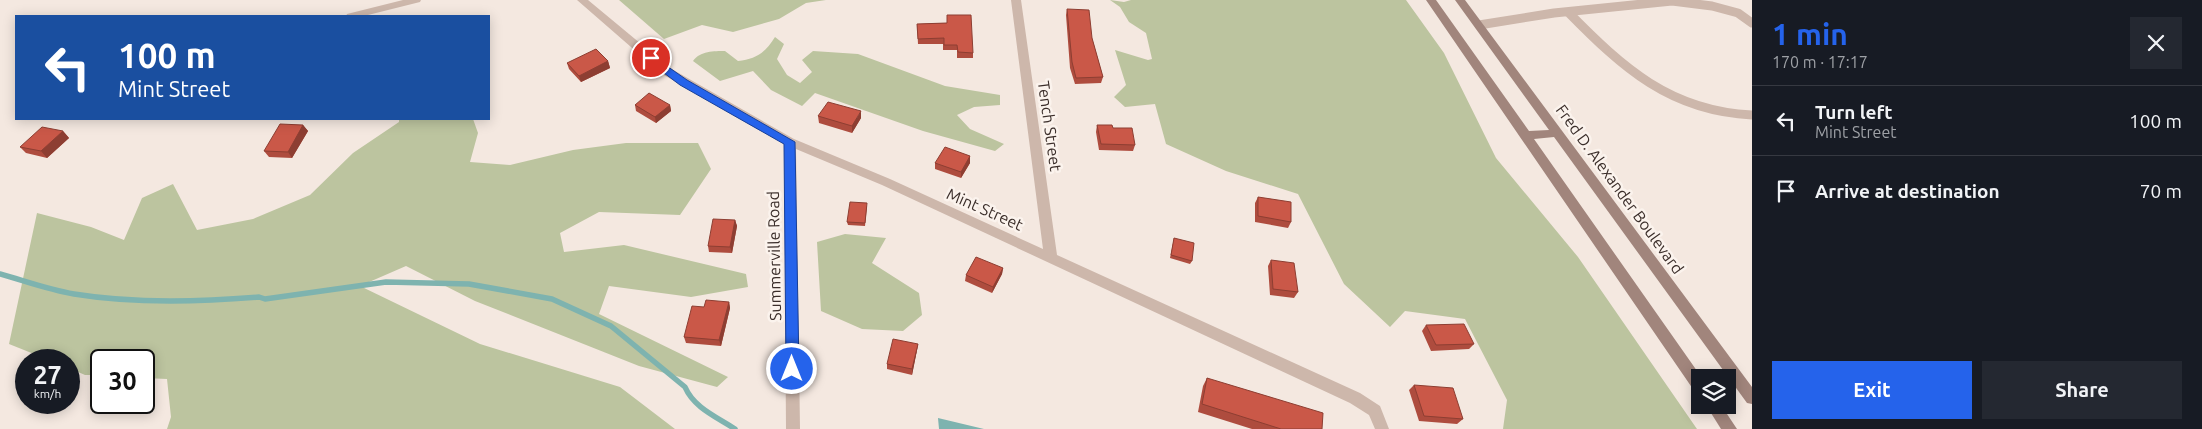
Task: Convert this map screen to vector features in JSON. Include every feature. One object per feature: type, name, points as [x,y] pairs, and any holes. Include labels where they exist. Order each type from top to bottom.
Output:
[{"type":"main road","points":[[1431,0],[1691,374]]},
{"type":"main road","name":"Fred D. Alexander Boulevard","points":[[1460,0],[1752,398]]},
{"type":"main road","points":[[1525,136],[1557,133]]},
{"type":"main road","points":[[1719,414],[1730,429]]},
{"type":"street","points":[[355,15],[416,0]]},
{"type":"street","name":"Mint Street","points":[[582,0],[666,71],[790,142],[886,182],[1355,398],[1375,411],[1382,429]]},
{"type":"street","name":"Tench Street","points":[[1016,0],[1051,257]]},
{"type":"street","name":"Summerville Road","points":[[790,142],[793,429]]},
{"type":"lane","points":[[1479,25],[1568,12],[1672,1],[1720,8],[1738,13],[1752,23]]},
{"type":"lane","points":[[1568,12],[1614,58],[1656,87],[1697,108],[1718,114],[1752,115]]},
{"type":"green space","points":[[619,0],[826,0],[806,3],[779,19],[733,32],[702,25],[664,39]]},
{"type":"green space","points":[[1110,0],[1124,2],[1131,0],[1406,0],[1444,53],[1496,158],[1578,257],[1697,429],[1503,429],[1507,400],[1465,319],[1405,311],[1390,327],[1344,284],[1298,194],[1226,171],[1166,144],[1155,104],[1125,107],[1114,97],[1126,85],[1115,50],[1148,60],[1152,59],[1146,33],[1129,22],[1120,7]]},
{"type":"green space","points":[[775,37],[784,44],[777,59],[787,75],[800,83],[812,72],[802,60],[813,51],[858,54],[945,86],[1000,95],[1000,105],[974,107],[957,115],[970,129],[1004,144],[995,151],[923,131],[815,93],[802,106],[771,90],[753,71],[720,81],[693,61],[703,53],[716,51],[725,51],[738,61],[750,59],[764,51]]},
{"type":"green space","points":[[399,120],[473,120],[478,133],[470,162],[510,165],[573,150],[626,143],[698,143],[711,169],[680,215],[599,212],[560,233],[564,252],[624,245],[746,274],[748,287],[691,297],[609,286],[599,314],[728,377],[717,387],[639,366],[475,301],[406,266],[360,286],[480,344],[620,387],[675,429],[167,429],[171,417],[167,379],[155,378],[155,349],[90,349],[90,375],[85,375],[80,373],[80,349],[22,349],[9,344],[37,213],[91,227],[124,240],[142,198],[173,184],[197,230],[253,219],[310,195],[353,153],[399,122]]},
{"type":"green space","points":[[845,234],[886,238],[872,263],[919,293],[922,315],[903,331],[862,329],[821,311],[817,242]]},
{"type":"water","points":[[938,418],[984,429],[939,429]]},
{"type":"building","points":[[1067,9],[1089,10],[1092,38],[1103,77],[1076,78],[1072,62]]},
{"type":"building","points":[[947,15],[971,15],[973,53],[958,52],[957,45],[944,45],[944,38],[918,39],[917,24],[947,23]]},
{"type":"building","points":[[596,49],[608,61],[579,76],[567,63]]},
{"type":"building","points":[[649,93],[670,105],[655,117],[635,105]]},
{"type":"building","points":[[828,102],[861,111],[852,126],[818,116]]},
{"type":"building","points":[[280,124],[303,125],[288,152],[264,151]]},
{"type":"building","points":[[1097,125],[1112,125],[1113,128],[1132,128],[1135,145],[1101,144]]},
{"type":"building","points":[[42,127],[63,131],[41,151],[20,147]]},
{"type":"building","points":[[945,147],[970,156],[961,172],[935,163]]},
{"type":"building","points":[[1258,197],[1291,202],[1291,222],[1258,216]]},
{"type":"building","points":[[850,202],[867,203],[865,223],[847,222]]},
{"type":"building","points":[[713,219],[735,220],[730,247],[708,246]]},
{"type":"building","points":[[1174,238],[1194,243],[1192,261],[1171,255]]},
{"type":"building","points":[[976,257],[1003,268],[993,287],[966,275]]},
{"type":"building","points":[[1271,260],[1294,263],[1298,292],[1273,289]]},
{"type":"building","points":[[706,300],[729,302],[719,340],[684,337],[692,306],[704,307]]},
{"type":"building","points":[[1464,324],[1474,344],[1436,345],[1426,325]]},
{"type":"building","points":[[893,339],[918,344],[912,369],[887,364]]},
{"type":"building","points":[[1207,378],[1323,413],[1322,429],[1281,429],[1202,404]]},
{"type":"building","points":[[1414,385],[1453,388],[1463,419],[1424,416]]},
{"type":"waterway","points":[[0,274],[65,292],[143,301],[190,301],[259,297],[265,299],[386,282],[469,284],[552,299],[611,326],[685,387],[694,401],[700,406],[735,429]]},
{"type":"route","points":[[651,58],[666,71],[684,82],[790,142],[792,369]]}]
